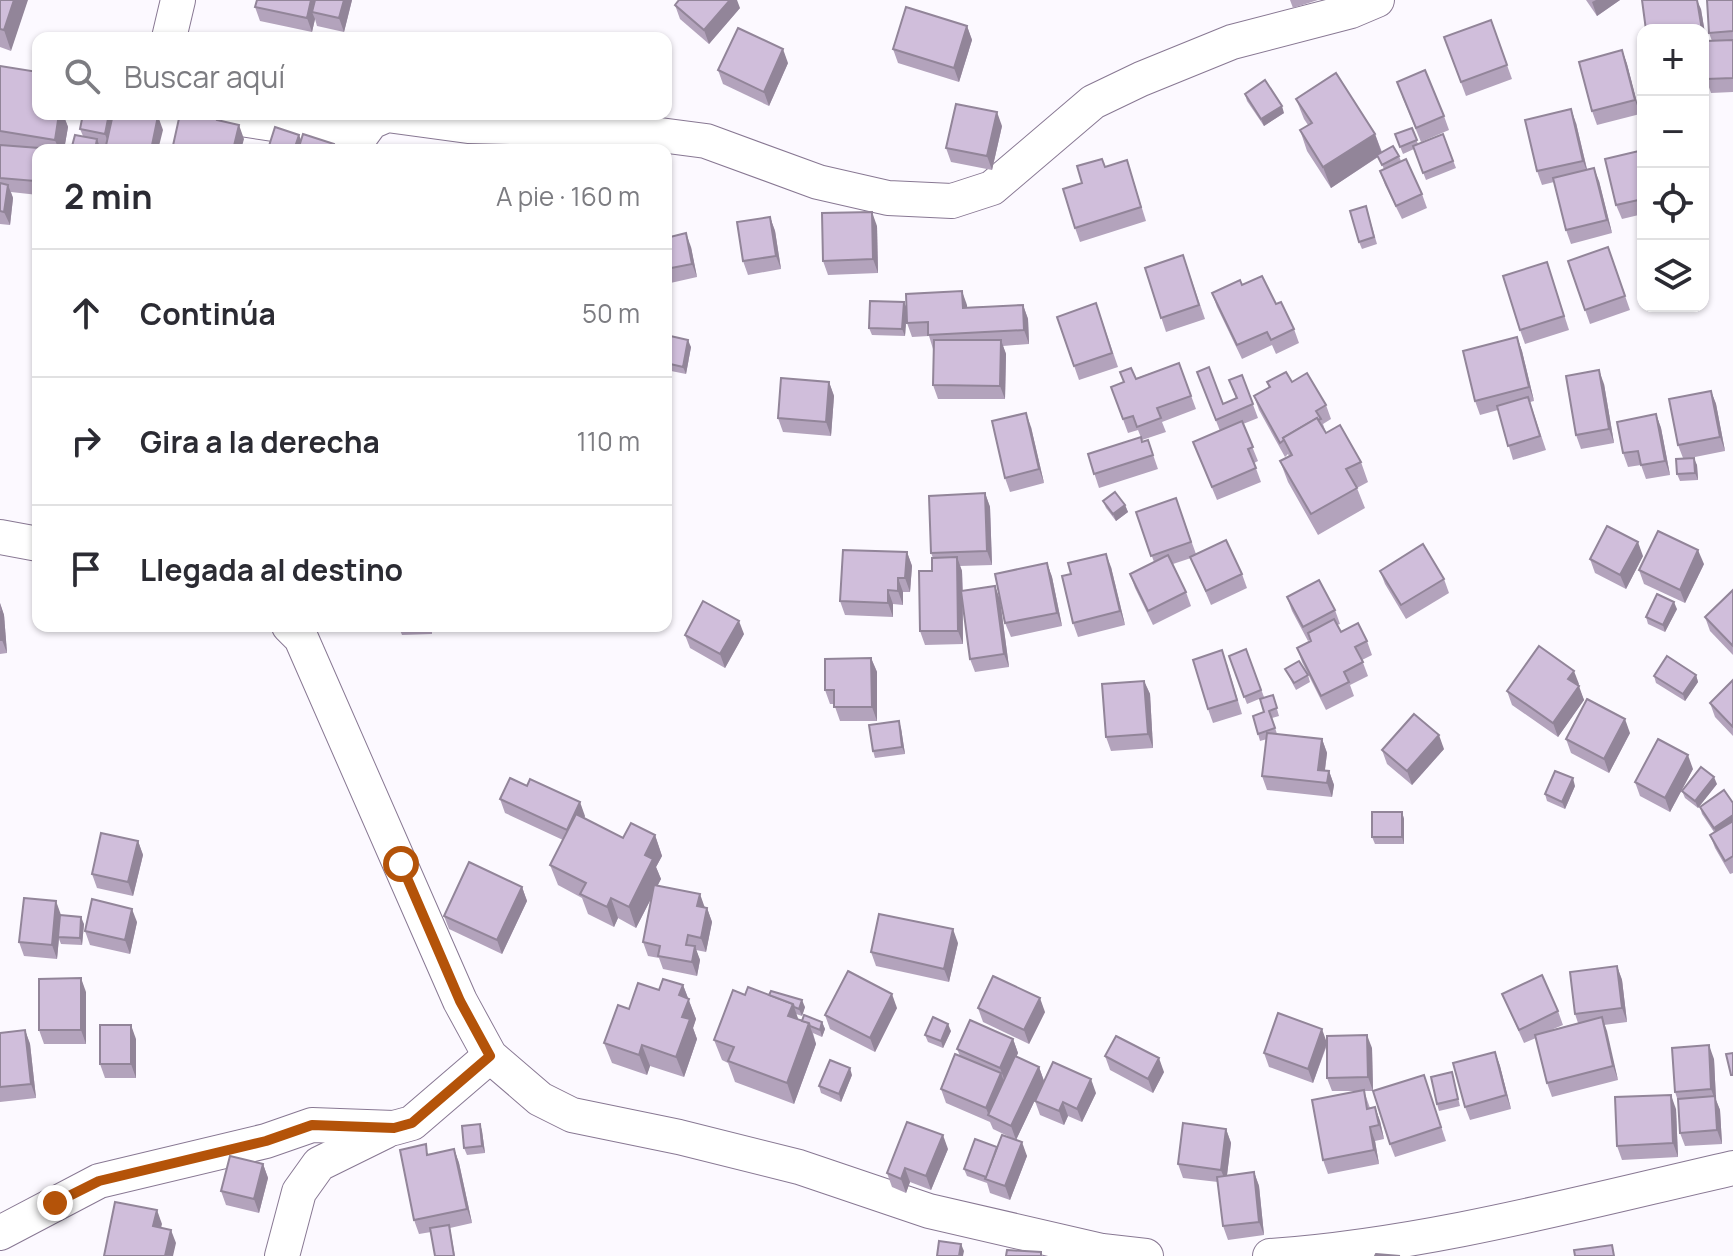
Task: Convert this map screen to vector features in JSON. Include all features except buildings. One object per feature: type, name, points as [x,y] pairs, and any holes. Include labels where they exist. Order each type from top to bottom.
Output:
[{"type":"street","points":[[170,32],[178,0]]},
{"type":"street","points":[[424,120],[468,126],[622,130],[706,141],[818,182],[888,198],[952,201],[992,188],[1093,102],[1141,79],[1232,42],[1351,11],[1377,0]]},
{"type":"street","points":[[238,120],[358,144],[371,122],[376,120]]},
{"type":"street","points":[[0,537],[32,543]]},
{"type":"street","points":[[295,632],[301,638],[460,1001],[490,1056],[540,1099],[572,1115],[679,1137],[799,1167],[929,1211],[1102,1251],[1146,1256]]},
{"type":"street","points":[[282,1256],[299,1192],[319,1164],[394,1128],[412,1123],[490,1056]]},
{"type":"street","points":[[0,1233],[99,1181],[266,1141],[312,1125],[394,1128]]},
{"type":"street","points":[[1270,1256],[1340,1251],[1472,1226],[1733,1168]]},
{"type":"route","points":[[55,1203],[99,1181],[266,1141],[312,1125],[394,1128],[412,1123],[490,1056],[460,1001],[401,864]]}]
